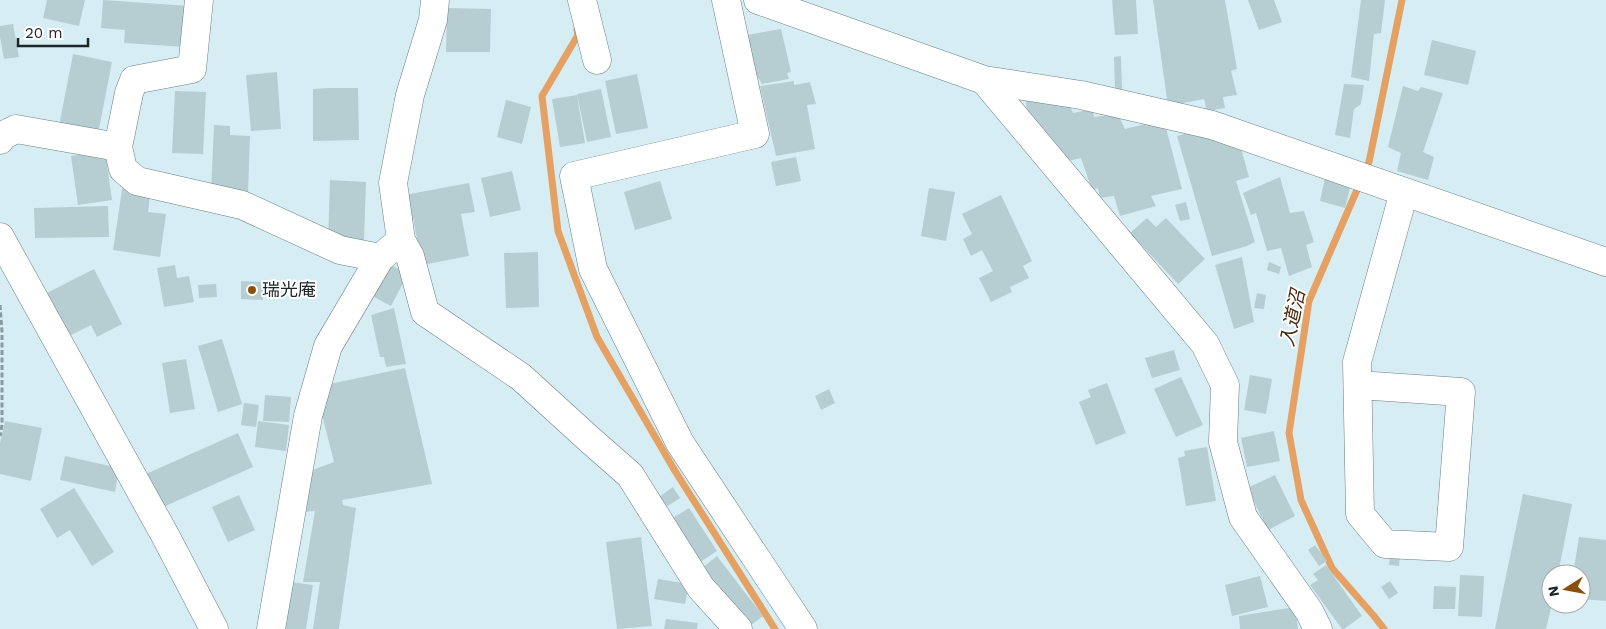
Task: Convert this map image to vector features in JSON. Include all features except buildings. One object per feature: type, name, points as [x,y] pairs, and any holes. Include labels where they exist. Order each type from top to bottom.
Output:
[{"type":"street","points":[[198,0],[192,69],[134,80],[129,93],[118,147],[123,169],[137,181],[242,205],[340,250],[380,258]]},
{"type":"street","points":[[435,0],[433,20],[410,95],[393,183],[401,240],[410,256],[425,312],[521,377],[630,475],[701,588],[738,629]]},
{"type":"street","points":[[582,0],[597,60]]},
{"type":"street","points":[[726,0],[755,134],[574,176],[593,269],[680,443],[790,623]]},
{"type":"street","points":[[763,1],[984,80],[1081,95],[1212,125],[1606,262]]},
{"type":"street","points":[[984,80],[1204,344],[1225,385],[1223,442],[1243,517],[1309,611],[1318,629]]},
{"type":"street","points":[[0,140],[2,136],[16,130],[118,147]]},
{"type":"street","points":[[1358,385],[1461,392],[1449,548],[1385,544],[1360,514],[1357,362],[1404,192]]},
{"type":"street","points":[[0,237],[166,537],[214,629]]},
{"type":"street","points":[[271,629],[308,416],[328,346],[380,258],[401,240]]},
{"type":"path","points":[[0,305],[2,425],[0,436]]},
{"type":"waterway","name":"入道沼","points":[[1364,173],[1369,162],[1402,0]]},
{"type":"waterway","points":[[577,30],[578,35],[542,96],[558,231],[597,337],[675,471],[775,629]]},
{"type":"waterway","name":"入道沼","points":[[1360,183],[1309,301],[1289,433],[1301,500],[1332,568],[1384,629]]},
{"type":"place","name":"瑞光庵","points":[[252,290]]}]
